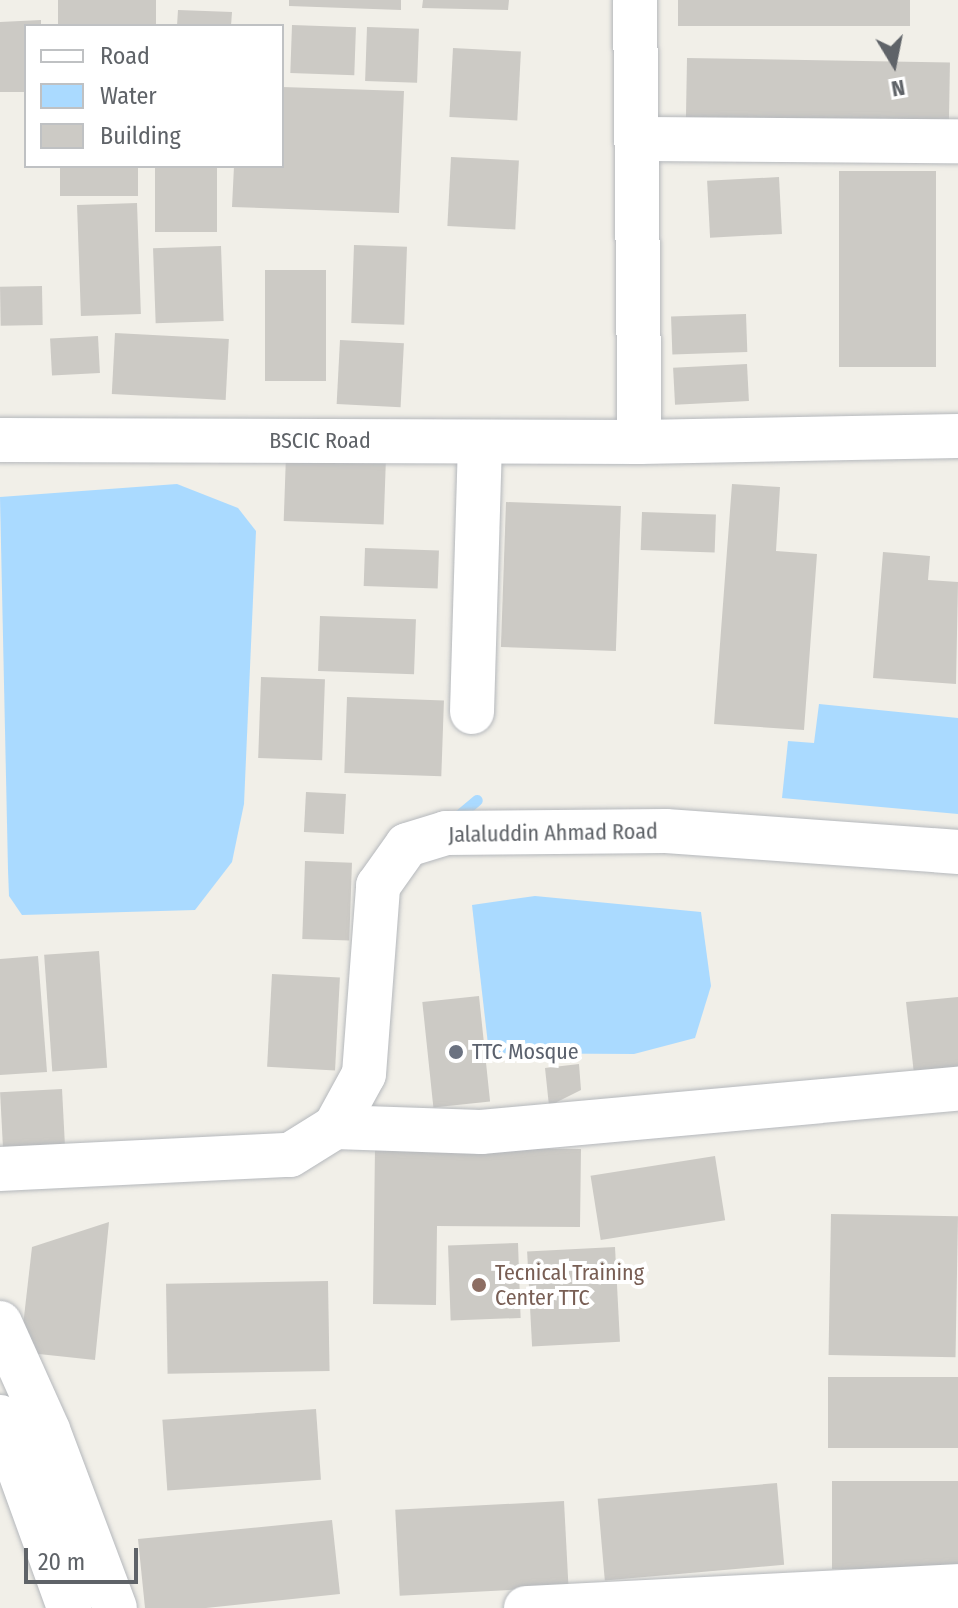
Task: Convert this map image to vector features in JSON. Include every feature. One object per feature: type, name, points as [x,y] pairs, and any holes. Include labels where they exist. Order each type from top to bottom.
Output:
[{"type":"street","points":[[635,0],[640,442]]},
{"type":"street","points":[[636,139],[958,141]]},
{"type":"street","name":"BSCIC Road","points":[[0,440],[640,442],[958,436]]},
{"type":"street","points":[[472,712],[480,442]]},
{"type":"street","name":"Jalaluddin Ahmad Road","points":[[0,1169],[290,1155],[335,1127],[364,1074],[378,886],[407,845],[446,833],[666,831],[958,852]]},
{"type":"street","points":[[335,1127],[481,1132],[958,1089]]},
{"type":"street","points":[[0,1323],[48,1430],[115,1608]]},
{"type":"street","points":[[4,1437],[69,1608]]},
{"type":"street","points":[[526,1608],[958,1586]]},
{"type":"water","points":[[177,484],[238,508],[256,531],[244,804],[232,862],[195,910],[22,915],[9,896],[0,497]]},
{"type":"water","points":[[819,704],[958,718],[958,814],[782,798],[788,741],[814,743]]},
{"type":"water","points":[[535,896],[701,912],[711,986],[695,1038],[634,1054],[489,1053],[472,905]]},
{"type":"building","points":[[58,0],[156,0],[156,24],[58,24]]},
{"type":"building","points":[[289,0],[401,0],[401,10],[289,6]]},
{"type":"building","points":[[423,0],[509,0],[508,10],[422,8]]},
{"type":"building","points":[[678,0],[910,0],[910,26],[678,26]]},
{"type":"building","points":[[178,10],[232,12],[231,24],[177,24]]},
{"type":"building","points":[[41,20],[41,24],[24,24],[24,92],[0,92],[0,22]]},
{"type":"building","points":[[292,25],[356,27],[354,75],[290,73]]},
{"type":"building","points":[[367,27],[419,29],[417,83],[365,81]]},
{"type":"building","points":[[453,48],[521,52],[517,120],[449,117]]},
{"type":"building","points":[[687,58],[950,63],[949,136],[686,131]]},
{"type":"building","points":[[284,87],[404,91],[399,213],[232,207],[234,168],[284,168]]},
{"type":"building","points":[[451,157],[519,161],[515,229],[447,226]]},
{"type":"building","points":[[60,168],[138,168],[138,196],[60,196]]},
{"type":"building","points":[[155,168],[217,168],[217,232],[155,232]]},
{"type":"building","points":[[839,171],[936,171],[936,367],[839,367]]},
{"type":"building","points":[[779,177],[782,234],[710,238],[707,181]]},
{"type":"building","points":[[137,203],[141,314],[81,316],[77,205]]},
{"type":"building","points":[[354,245],[407,247],[404,325],[351,323]]},
{"type":"building","points":[[221,246],[224,321],[156,323],[153,248]]},
{"type":"building","points":[[265,270],[326,270],[326,381],[265,381]]},
{"type":"building","points":[[42,286],[43,325],[1,326],[0,287]]},
{"type":"building","points":[[746,314],[747,352],[672,355],[671,317]]},
{"type":"building","points":[[115,333],[229,339],[226,400],[112,394]]},
{"type":"building","points":[[98,336],[100,373],[52,375],[50,339]]},
{"type":"building","points":[[340,340],[404,343],[401,407],[337,404]]},
{"type":"building","points":[[747,364],[749,401],[675,405],[673,368]]},
{"type":"building","points":[[286,455],[386,458],[384,524],[284,521]]},
{"type":"building","points":[[732,484],[780,487],[776,551],[817,554],[804,730],[714,724]]},
{"type":"building","points":[[506,502],[621,506],[616,651],[501,647]]},
{"type":"building","points":[[642,512],[716,515],[715,553],[641,550]]},
{"type":"building","points":[[365,548],[439,551],[438,589],[364,586]]},
{"type":"building","points":[[883,552],[930,556],[928,580],[958,582],[956,684],[873,678]]},
{"type":"building","points":[[320,616],[416,619],[414,674],[318,671]]},
{"type":"building","points":[[261,677],[325,679],[322,760],[258,758]]},
{"type":"building","points":[[347,697],[444,700],[441,776],[344,773]]},
{"type":"building","points":[[306,792],[346,794],[344,834],[304,832]]},
{"type":"building","points":[[305,861],[352,863],[349,941],[302,939]]},
{"type":"building","points":[[99,951],[107,1068],[52,1072],[44,955]]},
{"type":"building","points":[[38,956],[47,1072],[0,1075],[0,959]]},
{"type":"building","points":[[272,974],[340,978],[335,1070],[267,1067]]},
{"type":"building","name":"TTC Mosque","points":[[479,996],[490,1101],[433,1107],[422,1002]]},
{"type":"building","points":[[958,997],[958,1078],[915,1083],[906,1002]]},
{"type":"building","points":[[579,1064],[581,1090],[549,1106],[545,1068]]},
{"type":"building","points":[[62,1089],[65,1144],[3,1147],[0,1092]]},
{"type":"building","points":[[375,1147],[581,1149],[580,1227],[437,1226],[436,1305],[373,1304]]},
{"type":"building","points":[[715,1156],[725,1220],[601,1240],[591,1176]]},
{"type":"building","points":[[831,1214],[958,1216],[956,1357],[829,1355]]},
{"type":"building","points":[[109,1222],[95,1360],[20,1352],[32,1247]]},
{"type":"building","points":[[518,1243],[521,1318],[451,1320],[448,1245]]},
{"type":"building","points":[[615,1247],[620,1342],[532,1346],[527,1252]]},
{"type":"building","points":[[328,1281],[330,1371],[168,1374],[166,1284]]},
{"type":"building","points":[[828,1377],[958,1377],[958,1448],[828,1448]]},
{"type":"building","points":[[316,1409],[321,1480],[167,1491],[162,1420]]},
{"type":"building","points":[[832,1481],[958,1481],[958,1569],[832,1569]]},
{"type":"building","points":[[777,1483],[784,1565],[605,1580],[598,1499]]},
{"type":"building","points":[[564,1501],[569,1587],[400,1596],[395,1510]]},
{"type":"building","points":[[332,1520],[340,1594],[206,1608],[145,1608],[138,1539]]},
{"type":"waterway","points":[[453,820],[477,800]]},
{"type":"place","name":"TTC Mosque","points":[[456,1052]]},
{"type":"place","name":"Tecnical Training Center TTC","points":[[479,1285]]}]
